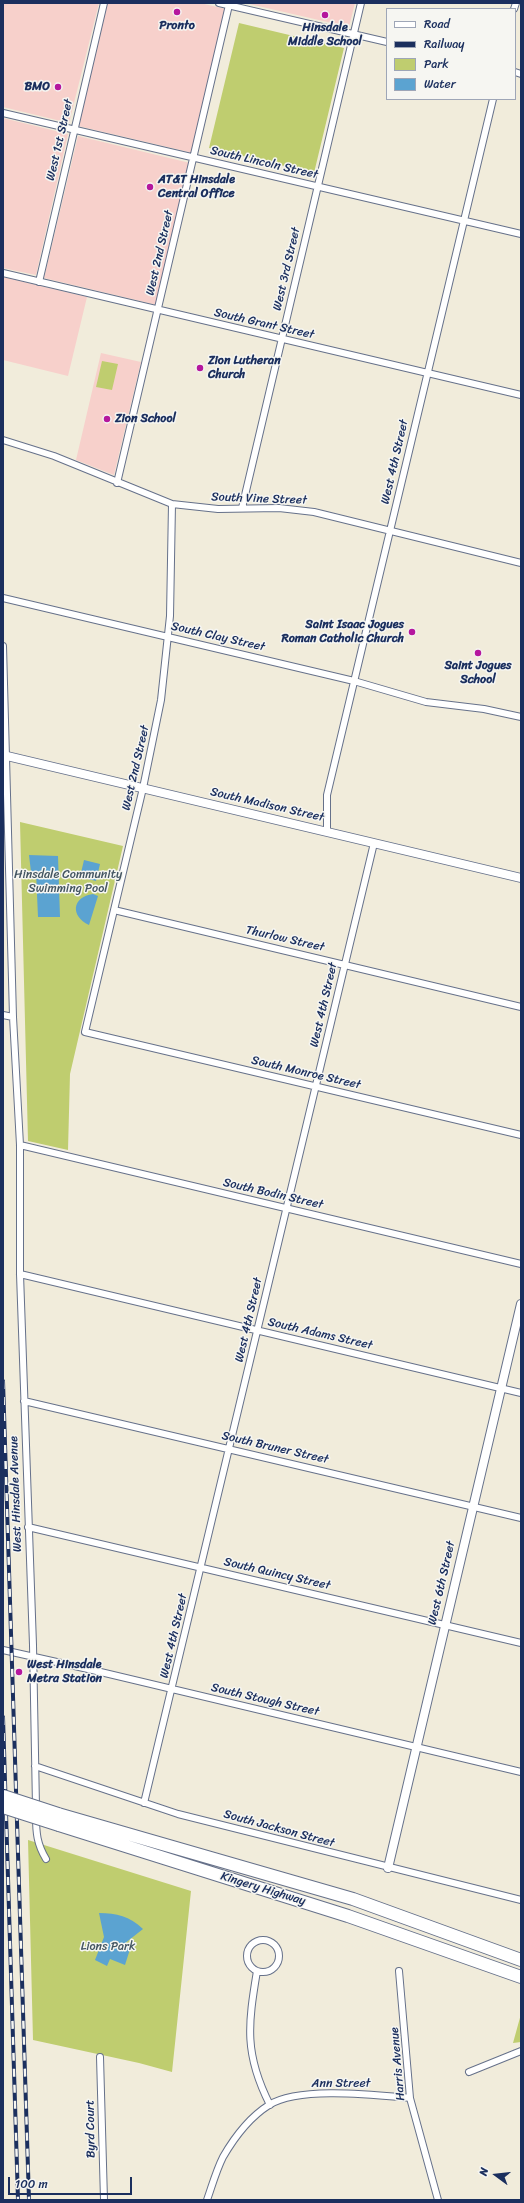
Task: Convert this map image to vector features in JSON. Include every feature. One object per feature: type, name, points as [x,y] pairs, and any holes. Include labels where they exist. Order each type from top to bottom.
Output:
[{"type":"highway","name":"Kingery Highway","points":[[3,1796],[58,1819],[348,1916],[521,1977]]},
{"type":"highway","name":"Kingery Highway","points":[[3,1808],[58,1819],[353,1899],[521,1960]]},
{"type":"street","name":"West 1st Street","points":[[40,282],[104,3]]},
{"type":"street","points":[[219,3],[386,42]]},
{"type":"street","name":"West 3rd Street","points":[[242,508],[361,3]]},
{"type":"street","name":"West 2nd Street","points":[[118,483],[229,5]]},
{"type":"street","name":"West 4th Street","points":[[327,832],[327,796],[493,100]]},
{"type":"street","name":"South Lincoln Street","points":[[3,113],[521,234]]},
{"type":"street","name":"South Grant Street","points":[[3,273],[158,311],[521,395]]},
{"type":"street","name":"South Vine Street","points":[[3,440],[54,456],[172,504],[218,509],[278,508],[314,512],[390,532],[521,563]]},
{"type":"street","name":"West 2nd Street","points":[[85,1032],[143,788],[161,700],[169,637],[172,504]]},
{"type":"street","name":"South Clay Street","points":[[3,598],[354,681],[426,702],[484,708],[521,717]]},
{"type":"street","name":"West Hinsdale Avenue","points":[[3,646],[13,1017],[20,1145],[20,1274],[33,1657],[36,1836],[39,1848],[46,1858]]},
{"type":"street","name":"South Madison Street","points":[[7,756],[521,878]]},
{"type":"street","name":"West 4th Street","points":[[144,1803],[374,843]]},
{"type":"street","name":"Thurlow Street","points":[[114,910],[521,1007]]},
{"type":"street","points":[[3,1014],[13,1017]]},
{"type":"street","name":"South Monroe Street","points":[[85,1032],[521,1135]]},
{"type":"street","name":"South Bodin Street","points":[[20,1145],[521,1264]]},
{"type":"street","name":"South Adams Street","points":[[20,1274],[521,1393]]},
{"type":"street","name":"West 6th Street","points":[[388,1868],[415,1747],[521,1304]]},
{"type":"street","name":"South Bruner Street","points":[[24,1401],[521,1518]]},
{"type":"street","name":"South Quincy Street","points":[[28,1527],[521,1643]]},
{"type":"street","name":"South Stough Street","points":[[3,1650],[521,1772]]},
{"type":"street","name":"South Jackson Street","points":[[35,1766],[178,1814],[388,1868],[521,1900]]},
{"type":"street","points":[[268,1940],[276,1946],[278,1950],[278,1961],[272,1969],[267,1971],[257,1971],[249,1964],[247,1958],[249,1948],[257,1941],[268,1940]]},
{"type":"street","points":[[257,1971],[249,2025],[249,2045],[258,2082],[270,2105]]},
{"type":"street","name":"Harris Avenue","points":[[399,1971],[410,2098],[438,2200]]},
{"type":"street","points":[[469,2072],[521,2051]]},
{"type":"street","name":"Byrd Court","points":[[100,2057],[104,2200]]},
{"type":"street","name":"Ann Street","points":[[207,2200],[219,2168],[230,2146],[251,2120],[270,2105],[286,2099],[331,2093],[410,2098]]},
{"type":"shaded area","points":[[3,3],[99,3],[69,123],[3,107]]},
{"type":"shaded area","points":[[107,3],[200,3],[226,9],[193,153],[78,126]]},
{"type":"shaded area","name":"Hinsdale Middle School","points":[[245,3],[355,3],[349,27]]},
{"type":"shaded area","points":[[3,118],[68,134],[36,275],[3,268]]},
{"type":"shaded area","points":[[78,136],[190,163],[157,305],[44,278]]},
{"type":"shaded area","points":[[3,277],[87,297],[68,376],[3,360]]},
{"type":"shaded area","name":"Zion School","points":[[101,353],[141,362],[114,475],[76,460]]},
{"type":"green space","points":[[239,23],[344,48],[314,173],[209,148]]},
{"type":"green space","points":[[102,361],[118,364],[112,390],[96,387]]},
{"type":"green space","name":"Hinsdale Community Swimming Pool","points":[[20,822],[123,846],[70,1074],[68,1150],[28,1141]]},
{"type":"green space","name":"Lions Park","points":[[28,1840],[191,1891],[172,2072],[139,2063],[33,2040]]},
{"type":"green space","points":[[521,2014],[521,2042],[513,2043]]},
{"type":"water","points":[[29,855],[58,856],[60,917],[38,917],[36,872],[31,872]]},
{"type":"water","points":[[84,860],[100,864],[96,881],[80,877]]},
{"type":"water","points":[[93,894],[98,896],[89,925],[79,917],[76,912],[76,907],[77,903],[81,899]]},
{"type":"water","points":[[99,1913],[112,1914],[128,1918],[143,1929],[124,1944],[131,1946],[125,1965],[110,1959],[107,1966],[95,1960],[104,1937]]},
{"type":"railway","points":[[3,1381],[29,2200]]},
{"type":"railway","points":[[3,1717],[18,2200]]},
{"type":"place","name":"Pronto","points":[[177,12]]},
{"type":"place","name":"Hinsdale Middle School","points":[[325,15]]},
{"type":"place","name":"BMO","points":[[58,87]]},
{"type":"place","name":"AT&T Hinsdale Central Office","points":[[150,187]]},
{"type":"place","name":"Zion Lutheran Church","points":[[200,368]]},
{"type":"place","name":"Zion School","points":[[107,419]]},
{"type":"place","name":"Saint Isaac Jogues Roman Catholic Church","points":[[412,632]]},
{"type":"place","name":"Saint Jogues School","points":[[478,653]]},
{"type":"place","name":"West Hinsdale Metra Station","points":[[19,1672]]}]
